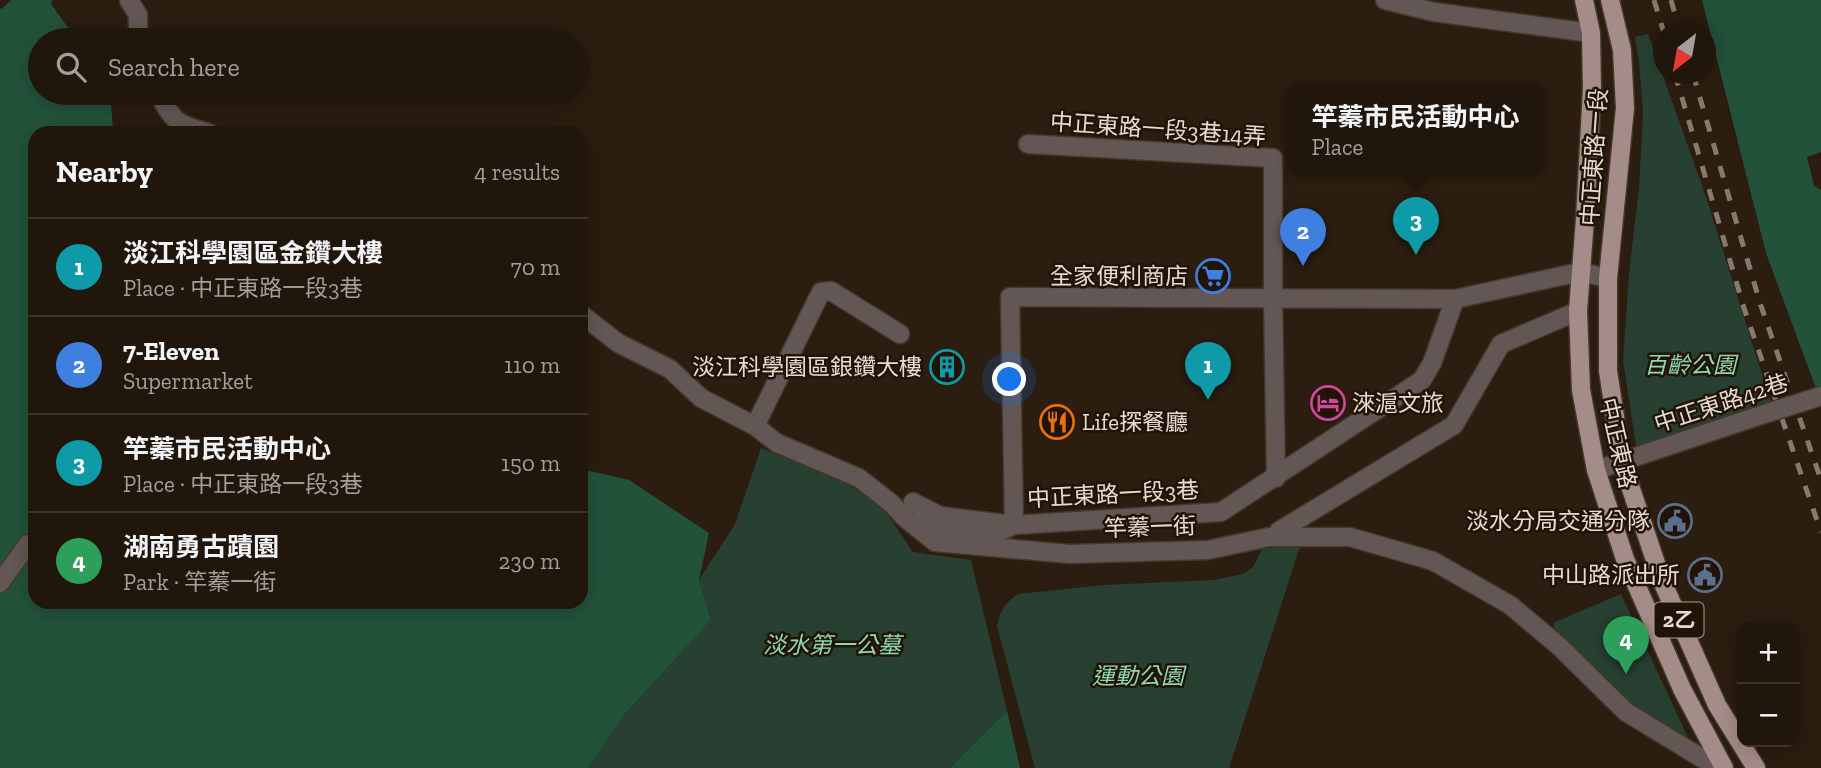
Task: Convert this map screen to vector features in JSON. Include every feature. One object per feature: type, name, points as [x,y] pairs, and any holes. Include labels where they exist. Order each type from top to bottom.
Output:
[{"type":"main road","name":"中正東路一段","points":[[1580,272],[1592,88],[1591,33],[1584,0]]},
{"type":"main road","name":"中正東路一段","points":[[1608,278],[1625,108],[1622,50],[1610,0]]},
{"type":"main road","name":"中正東路","points":[[1580,272],[1578,311],[1581,390],[1596,470],[1625,559],[1682,690],[1724,768]]},
{"type":"main road","name":"中正東路","points":[[1608,278],[1608,371],[1622,462],[1662,581],[1717,705],[1756,768]]},
{"type":"street","points":[[129,0],[138,15],[138,28]]},
{"type":"street","points":[[1385,0],[1434,12],[1591,33]]},
{"type":"street","points":[[164,105],[169,114],[184,126]]},
{"type":"street","name":"中正東路一段3巷14弄","points":[[1028,144],[1273,158],[1273,299]]},
{"type":"street","name":"中正東路一段3巷","points":[[1455,299],[1432,363],[1422,380],[1221,512],[1014,525],[1010,297],[1455,299],[1580,272],[1608,278]]},
{"type":"street","points":[[755,426],[821,292],[831,291],[900,334]]},
{"type":"street","points":[[1273,299],[1276,478]]},
{"type":"street","points":[[1279,531],[1454,425],[1501,344],[1578,311]]},
{"type":"street","name":"竿蓁一街","points":[[588,320],[618,344],[670,369],[701,398],[755,426],[777,443],[859,478],[891,503],[909,509],[935,542],[1070,554],[1209,550],[1269,537],[1350,537],[1433,561],[1510,605],[1560,647],[1626,712],[1718,768]]},
{"type":"street","name":"中正東路42巷","points":[[1596,470],[1821,396]]},
{"type":"street","points":[[909,509],[940,516],[1014,525]]},
{"type":"street","points":[[0,583],[28,544]]},
{"type":"green space","points":[[11,0],[52,0],[51,4],[68,28],[28,28],[28,105],[111,105],[113,126],[28,126],[28,609],[588,609],[588,471],[629,480],[709,533],[699,580],[711,620],[625,714],[588,768],[0,768],[0,8]]},
{"type":"green space","points":[[1702,0],[1821,0],[1821,152],[1807,157],[1814,186],[1821,190],[1821,390],[1817,391],[1766,253],[1716,55],[1716,21],[1707,21]]},
{"type":"green space","name":"百齡公園","points":[[1648,34],[1653,48],[1653,84],[1666,84],[1706,197],[1772,406],[1637,452],[1623,360],[1639,188],[1643,112],[1635,37]]},
{"type":"green space","name":"淡水第一公墓","points":[[761,448],[838,477],[884,509],[913,552],[971,560],[1007,711],[950,768],[588,768],[625,714],[711,620],[699,580],[735,524]]},
{"type":"green space","name":"運動公園","points":[[1301,543],[1229,768],[1035,768],[997,626],[1004,608],[1013,597],[1018,594],[1103,585],[1214,580],[1243,574],[1253,567],[1262,549]]},
{"type":"green space","points":[[1621,594],[1690,742],[1631,708],[1557,640],[1553,623]]},
{"type":"green space","points":[[1007,711],[1020,768],[950,768]]},
{"type":"railway","points":[[1654,0],[1660,21]]},
{"type":"railway","points":[[1671,0],[1677,21]]},
{"type":"railway","points":[[1678,84],[1744,308],[1821,532]]},
{"type":"railway","points":[[1696,84],[1760,303],[1821,480]]},
{"type":"place","name":"竿蓁市民活動中心","points":[[1416,255]]},
{"type":"place","name":"7-Eleven","points":[[1303,266]]},
{"type":"place","name":"全家便利商店","points":[[1213,276]]},
{"type":"place","name":"淡江科學園區銀鑽大樓","points":[[947,367]]},
{"type":"place","name":"淡江科學園區金鑽大樓","points":[[1208,400]]},
{"type":"place","name":"淶滬文旅","points":[[1328,403]]},
{"type":"place","name":"Life探餐廳","points":[[1057,422]]},
{"type":"place","name":"淡水分局交通分隊","points":[[1675,521]]},
{"type":"place","name":"中山路派出所","points":[[1705,575]]},
{"type":"place","name":"湖南勇古蹟園","points":[[1626,674]]}]
